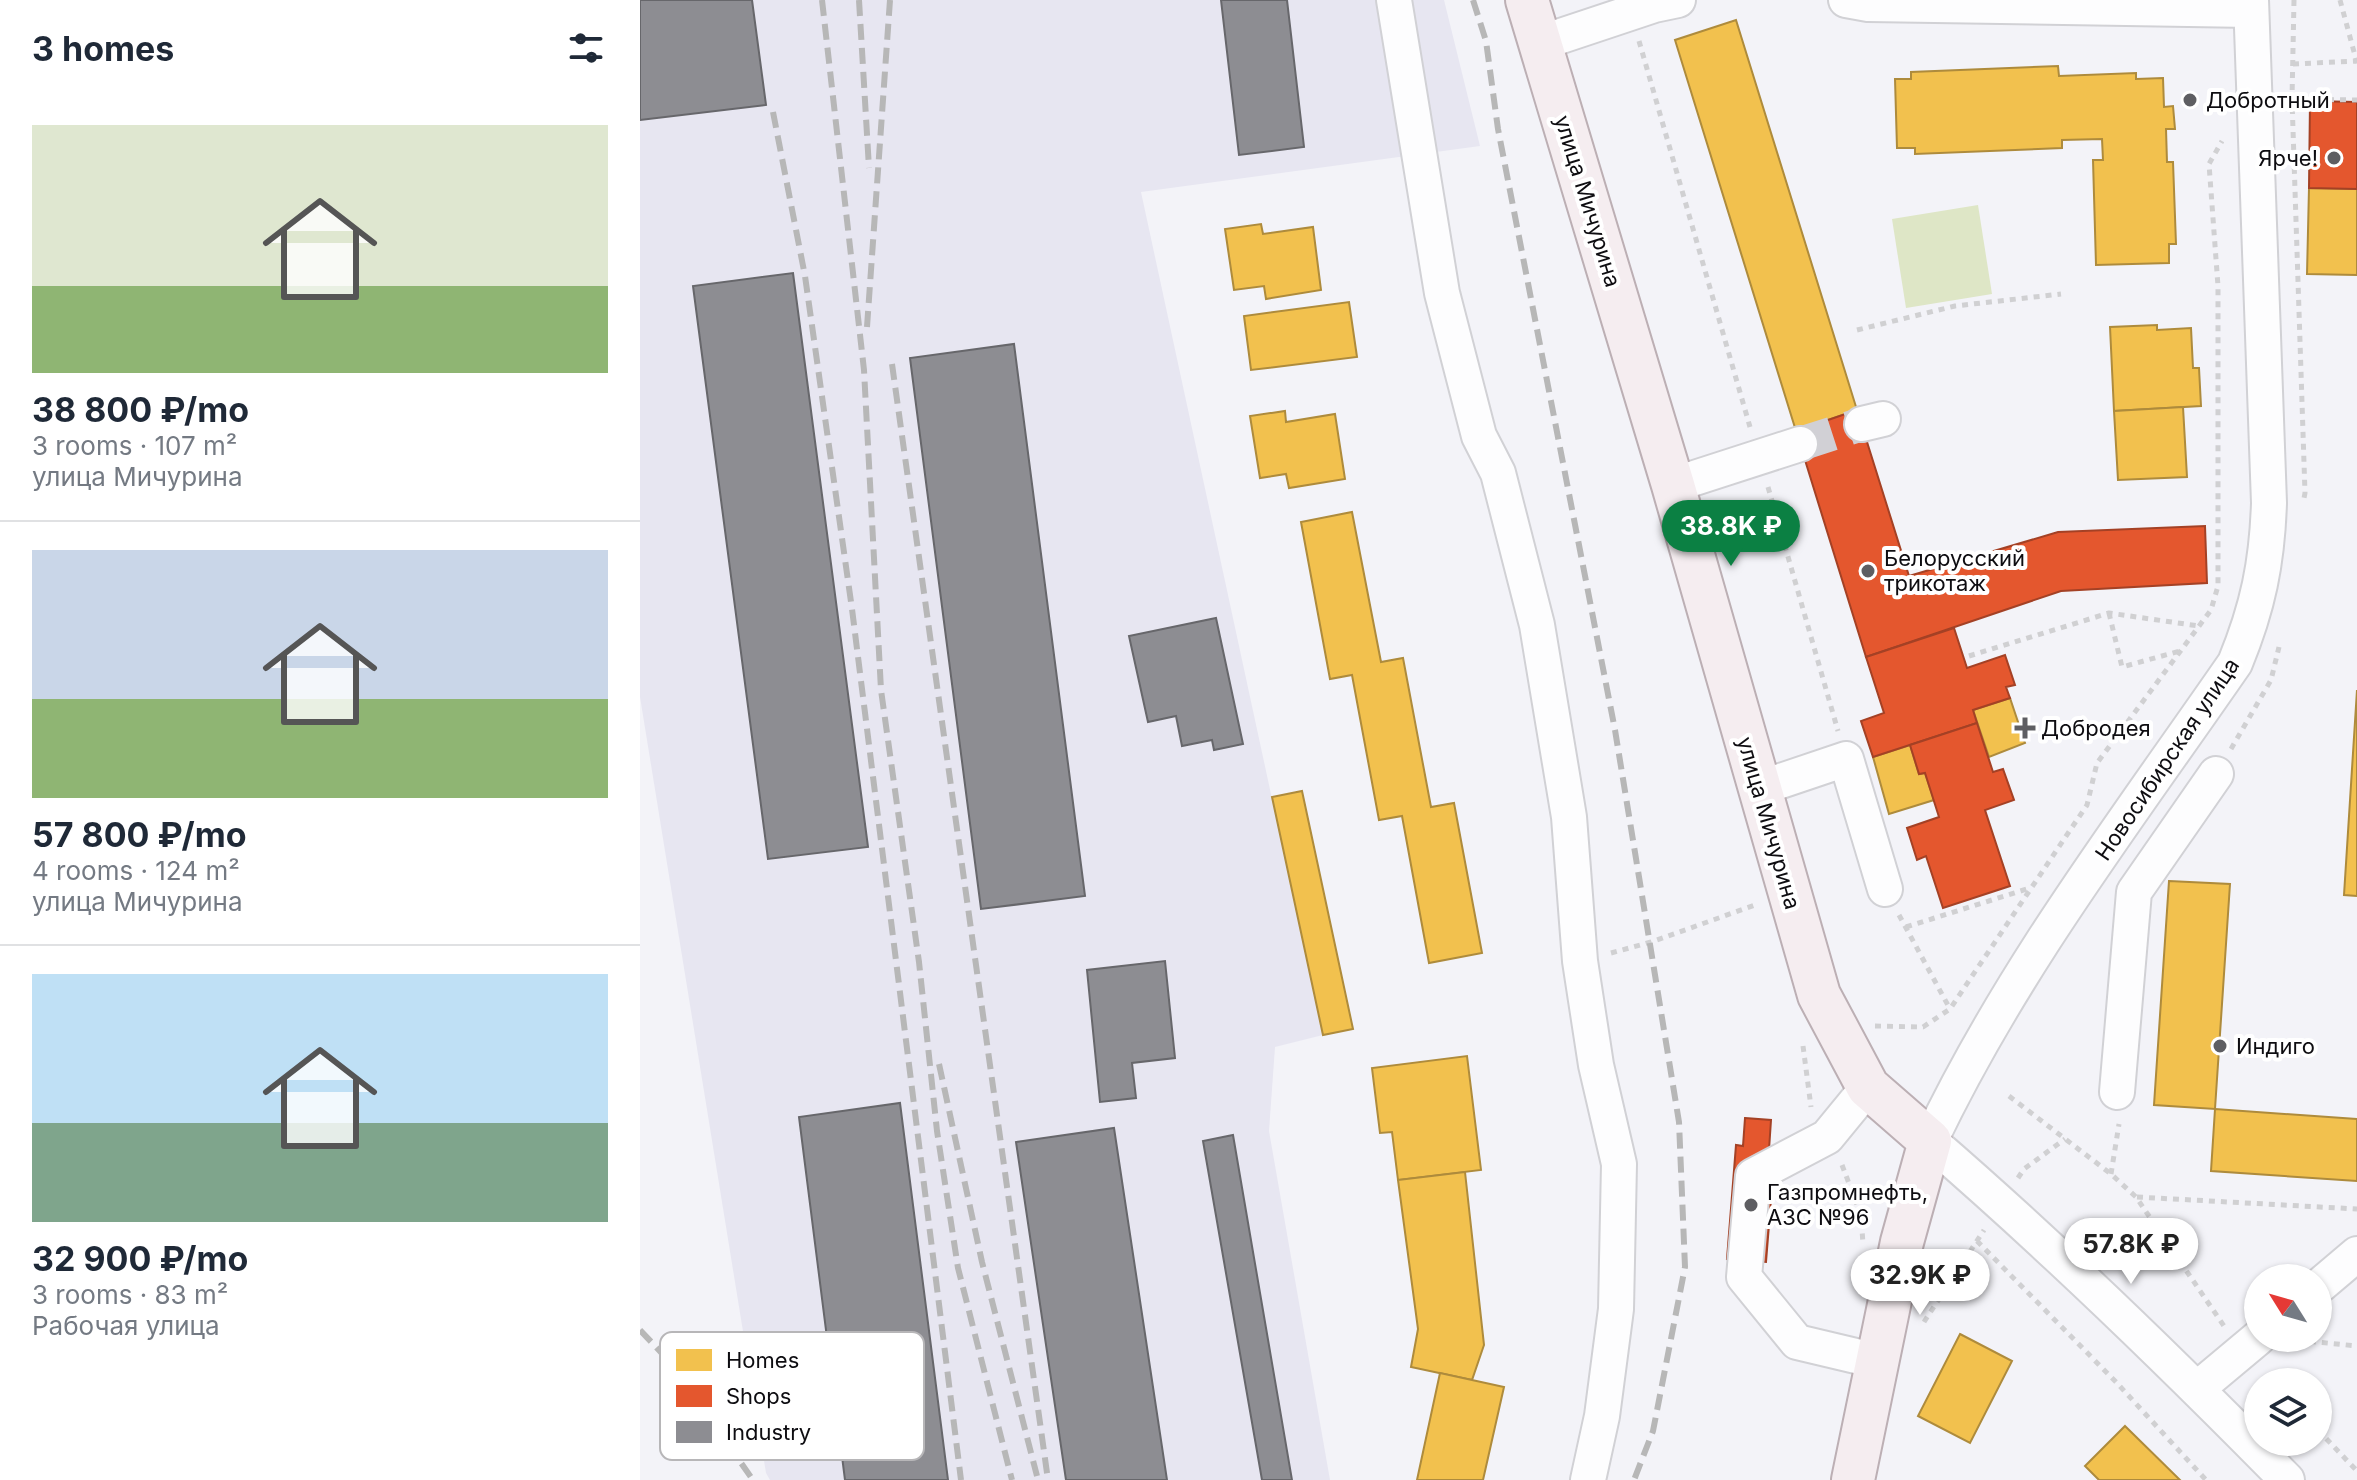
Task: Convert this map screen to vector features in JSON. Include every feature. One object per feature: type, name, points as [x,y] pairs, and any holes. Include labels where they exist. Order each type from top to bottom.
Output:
[{"type":"main road","name":"улица Мичурина","points":[[1527,0],[1673,485],[1819,995],[1868,1087],[1930,1141]]},
{"type":"main road","points":[[1853,1480],[1902,1242],[1930,1141]]},
{"type":"street","points":[[1394,0],[1442,293],[1479,436],[1498,473],[1537,625],[1569,817],[1580,961],[1596,1065],[1619,1164],[1616,1309],[1602,1416],[1588,1480]]},
{"type":"street","points":[[1540,43],[1678,0]]},
{"type":"street","points":[[1846,0],[1868,4],[2251,5]]},
{"type":"street","name":"Новосибирская улица","points":[[1930,1141],[1961,1076],[2001,1008],[2235,663],[2261,591],[2268,548],[2269,503],[2251,5]]},
{"type":"street","points":[[1673,485],[1800,444]]},
{"type":"street","points":[[1760,788],[1846,759],[1885,889]]},
{"type":"street","points":[[2117,1092],[2134,892],[2216,774]]},
{"type":"street","points":[[1868,1087],[1827,1137],[1753,1176],[1744,1277],[1797,1342],[1877,1361]]},
{"type":"street","name":"улица Мичурина","points":[[1930,1141],[2002,1203],[2197,1389],[2287,1480]]},
{"type":"street","points":[[2332,1275],[2357,1254]]},
{"type":"street","points":[[2197,1389],[2244,1352]]},
{"type":"path","points":[[2293,64],[2357,62],[2340,0]]},
{"type":"path","points":[[1631,13],[1846,759]]},
{"type":"path","points":[[2292,99],[2357,100]]},
{"type":"path","points":[[1879,1025],[1923,1027],[1950,1009],[2087,805],[2097,763],[2211,610],[2218,586],[2218,286],[2209,164],[2222,144],[2221,129]]},
{"type":"path","points":[[1857,330],[1955,306],[2061,294]]},
{"type":"path","points":[[1969,656],[2109,613],[2199,626]]},
{"type":"path","points":[[2109,613],[2122,667],[2181,650]]},
{"type":"path","points":[[1906,927],[2031,888]]},
{"type":"path","points":[[1885,889],[1950,1009]]},
{"type":"path","points":[[2111,1174],[2122,1108],[2117,1092]]},
{"type":"path","points":[[2009,1096],[2111,1174],[2136,1197],[2244,1326]]},
{"type":"path","points":[[1922,1336],[1925,1322],[2024,1169],[2065,1139]]},
{"type":"path","points":[[2136,1197],[2357,1209]]},
{"type":"path","points":[[1977,1241],[2116,1382],[2206,1480]]},
{"type":"path","points":[[2332,1345],[2357,1346]]},
{"type":"path","points":[[2332,1445],[2357,1471]]},
{"type":"shaded area","points":[[640,0],[1444,0],[1480,146],[1141,192],[1323,1035],[1275,1047],[1269,1131],[1330,1480],[770,1480],[764,1460],[924,1460],[924,1332],[743,1332],[640,697]]},
{"type":"green space","points":[[1978,205],[1992,294],[1906,308],[1892,219]]},
{"type":"building: Homes","points":[[1736,20],[1857,410],[1796,431],[1675,40]]},
{"type":"building: Homes","points":[[2058,66],[2059,76],[2136,73],[2136,79],[2163,78],[2164,107],[2173,106],[2175,129],[2166,129],[2167,162],[2173,162],[2176,244],[2169,244],[2169,263],[2096,265],[2093,160],[2103,160],[2102,139],[2062,140],[2062,148],[1915,154],[1915,148],[1897,148],[1895,79],[1911,79],[1911,72]]},
{"type":"building: Homes","points":[[2309,188],[2357,189],[2357,275],[2307,274]]},
{"type":"building: Homes","points":[[1261,224],[1263,234],[1313,227],[1321,290],[1266,299],[1264,286],[1234,290],[1225,229]]},
{"type":"building: Homes","points":[[1349,302],[1357,357],[1251,370],[1244,316]]},
{"type":"building: Homes","points":[[2157,325],[2157,330],[2191,328],[2193,368],[2199,368],[2201,406],[2114,411],[2110,327]]},
{"type":"building: Homes","points":[[2183,407],[2187,477],[2118,480],[2114,411]]},
{"type":"building: Homes","points":[[1285,411],[1286,422],[1335,414],[1345,479],[1289,488],[1286,474],[1260,478],[1250,416]]},
{"type":"building: Homes","points":[[1352,512],[1381,662],[1403,658],[1431,807],[1454,803],[1482,953],[1429,963],[1402,816],[1379,820],[1352,675],[1330,679],[1301,522]]},
{"type":"building: Homes","points":[[2357,690],[2357,896],[2344,895]]},
{"type":"building: Homes","points":[[2010,698],[2025,743],[1989,757],[1973,710]]},
{"type":"building: Homes","points":[[1910,745],[1919,774],[1925,773],[1934,800],[1889,814],[1873,757]]},
{"type":"building: Homes","points":[[1302,791],[1353,1029],[1323,1035],[1272,797]]},
{"type":"building: Homes","points":[[2169,881],[2230,884],[2215,1109],[2154,1105]]},
{"type":"building: Homes","points":[[1467,1056],[1481,1170],[1398,1180],[1392,1132],[1380,1133],[1372,1068]]},
{"type":"building: Homes","points":[[2215,1109],[2357,1119],[2357,1181],[2211,1171]]},
{"type":"building: Homes","points":[[1465,1172],[1484,1345],[1472,1380],[1411,1367],[1418,1329],[1398,1180]]},
{"type":"building: Homes","points":[[1960,1334],[2012,1361],[1970,1443],[1918,1416]]},
{"type":"building: Homes","points":[[1440,1373],[1504,1387],[1483,1480],[1417,1480]]},
{"type":"building: Homes","points":[[2125,1426],[2180,1480],[2099,1480],[2085,1466]]},
{"type":"building: Shops","points":[[2310,101],[2357,102],[2357,189],[2309,188]]},
{"type":"building: Shops","points":[[1857,410],[1909,576],[2058,532],[2205,526],[2207,583],[2061,591],[1866,657],[1796,431]]},
{"type":"building: Shops","points":[[1954,628],[1967,668],[2005,655],[2015,685],[2006,687],[2010,698],[1973,710],[1977,723],[1873,757],[1861,721],[1884,713],[1866,657]]},
{"type":"building: Shops","points":[[1977,723],[1993,772],[2003,769],[2014,800],[1985,810],[2010,886],[1943,908],[1926,856],[1917,860],[1907,828],[1939,817],[1925,773],[1919,774],[1910,745]]},
{"type":"building: Shops","name":"Газпромнефть, АЗС №96","points":[[1745,1118],[1771,1120],[1769,1150],[1775,1150],[1766,1262],[1727,1259],[1736,1145],[1743,1146]]},
{"type":"building: Industry","points":[[640,0],[752,0],[766,105],[640,120]]},
{"type":"building: Industry","points":[[1221,0],[1287,0],[1304,147],[1239,155]]},
{"type":"building: Industry","points":[[793,273],[868,847],[768,859],[693,286]]},
{"type":"building: Industry","points":[[1014,344],[1085,896],[981,909],[910,358]]},
{"type":"building: Industry","points":[[1216,618],[1243,744],[1214,750],[1212,740],[1182,746],[1176,716],[1148,722],[1129,636]]},
{"type":"building: Industry","points":[[1165,961],[1175,1058],[1132,1063],[1136,1098],[1100,1102],[1087,970]]},
{"type":"building: Industry","points":[[900,1103],[948,1480],[845,1480],[842,1460],[924,1460],[924,1332],[826,1332],[799,1117]]},
{"type":"building: Industry","points":[[1114,1128],[1167,1480],[1066,1480],[1016,1142]]},
{"type":"building: Industry","points":[[1233,1135],[1292,1480],[1262,1480],[1203,1141]]},
{"type":"tunnel","points":[[1800,444],[1862,424]]},
{"type":"railway","points":[[822,0],[864,370],[881,690],[919,962],[937,1131],[958,1268],[1012,1480]]},
{"type":"railway","points":[[859,0],[869,168]]},
{"type":"railway","points":[[867,327],[890,0]]},
{"type":"railway","points":[[1473,0],[1486,41],[1498,129],[1615,730],[1679,1122],[1685,1267],[1653,1431],[1634,1480]]},
{"type":"railway","points":[[773,112],[805,276],[852,609],[961,1480]]},
{"type":"railway","points":[[892,364],[1048,1480]]},
{"type":"railway","points":[[939,1064],[982,1262],[1037,1476]]},
{"type":"railway","points":[[640,1330],[660,1351]]},
{"type":"railway","points":[[739,1460],[753,1480]]},
{"type":"place","name":"Добротный","points":[[2190,100]]},
{"type":"place","name":"Ярче!","points":[[2334,158]]},
{"type":"place","name":"Белорусский трикотаж","points":[[1868,571]]},
{"type":"place","name":"Добродея","points":[[2025,728]]},
{"type":"place","name":"Индиго","points":[[2220,1046]]},
{"type":"place","name":"Газпромнефть, АЗС №96","points":[[1751,1205]]}]
